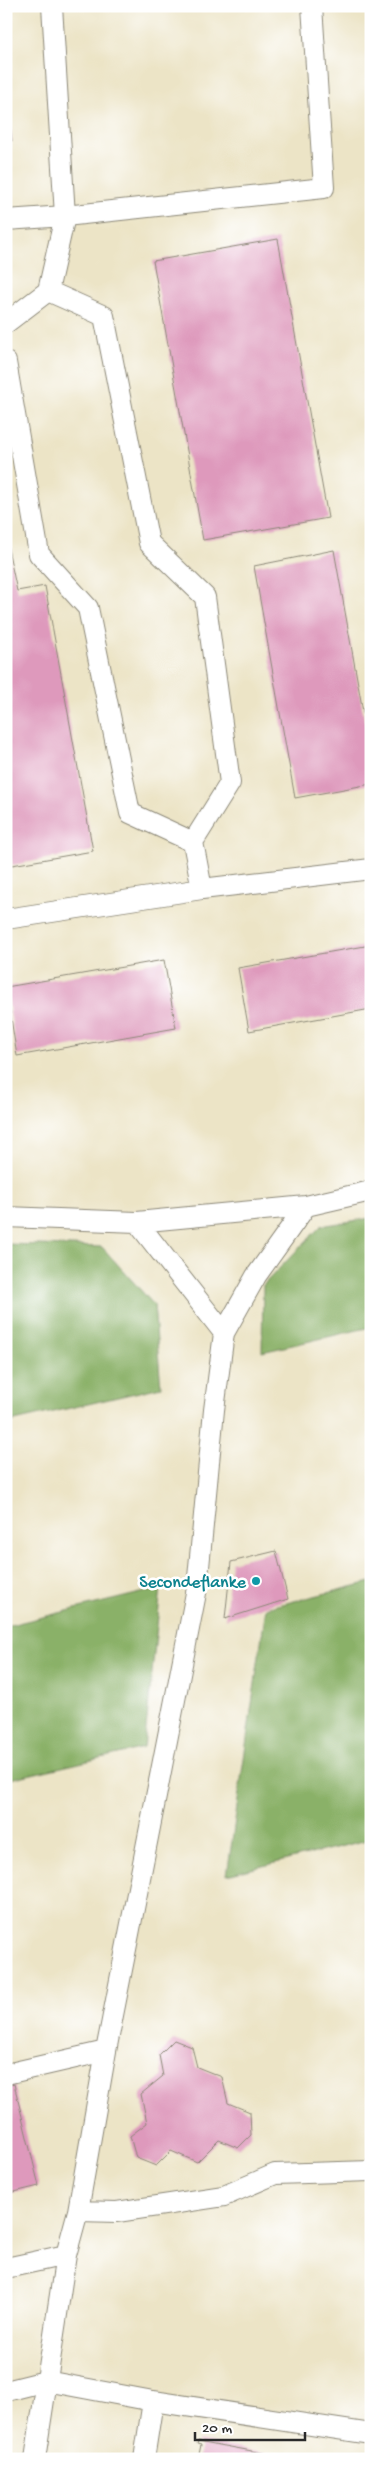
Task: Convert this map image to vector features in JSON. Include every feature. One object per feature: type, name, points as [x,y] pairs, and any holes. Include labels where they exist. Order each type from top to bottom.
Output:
[{"type":"lane","points":[[6,322],[48,292],[65,216],[52,6]]},
{"type":"lane","points":[[6,220],[65,216],[324,188],[312,6]]},
{"type":"lane","points":[[48,292],[104,316],[149,543],[205,597],[230,783],[192,842],[202,889]]},
{"type":"lane","points":[[6,362],[39,554],[88,608],[130,813],[192,842]]},
{"type":"lane","points":[[6,919],[202,889],[371,869]]},
{"type":"lane","points":[[6,1217],[137,1222],[306,1206],[371,1191]]},
{"type":"lane","points":[[35,2459],[66,2255],[78,2211],[106,2051],[197,1588],[214,1410],[224,1332],[256,1276],[306,1206]]},
{"type":"lane","points":[[137,1222],[224,1332]]},
{"type":"lane","points":[[6,2074],[106,2051]]},
{"type":"lane","points":[[78,2211],[117,2212],[224,2196],[275,2174],[371,2171]]},
{"type":"lane","points":[[6,2268],[66,2255]]},
{"type":"lane","points":[[6,2391],[46,2381],[153,2401],[371,2434]]},
{"type":"lane","points":[[144,2459],[153,2401]]},
{"type":"green space","points":[[371,1218],[371,1327],[262,1352],[263,1285],[321,1226]]},
{"type":"green space","points":[[6,1244],[102,1247],[154,1305],[161,1387],[6,1423]]},
{"type":"green space","points":[[371,1582],[371,1839],[227,1875],[266,1608]]},
{"type":"green space","points":[[161,1588],[144,1748],[6,1780],[6,1626]]},
{"type":"building","points":[[6,89],[12,141],[6,142]]},
{"type":"building","points":[[278,239],[328,518],[203,540],[153,261]]},
{"type":"building","points":[[6,539],[17,591],[45,586],[93,851],[12,865],[6,835]]},
{"type":"building","points":[[334,550],[371,757],[371,784],[295,798],[254,566]]},
{"type":"building","points":[[371,945],[371,1009],[249,1031],[238,968]]},
{"type":"building","points":[[164,960],[176,1028],[17,1056],[6,987]]},
{"type":"building","name":"Secondeflanke","points":[[276,1551],[288,1599],[225,1619],[231,1562]]},
{"type":"building","points":[[174,2040],[192,2047],[197,2067],[222,2077],[228,2103],[250,2112],[251,2135],[238,2148],[219,2140],[197,2162],[171,2151],[156,2166],[136,2158],[130,2136],[147,2123],[141,2094],[163,2076],[159,2055]]},
{"type":"building","points":[[14,2084],[39,2186],[6,2194],[6,2086]]},
{"type":"building","points":[[198,2441],[268,2454],[267,2459],[198,2459],[201,2445],[197,2444]]},
{"type":"place","name":"Secondeflanke","points":[[256,1581]]}]
